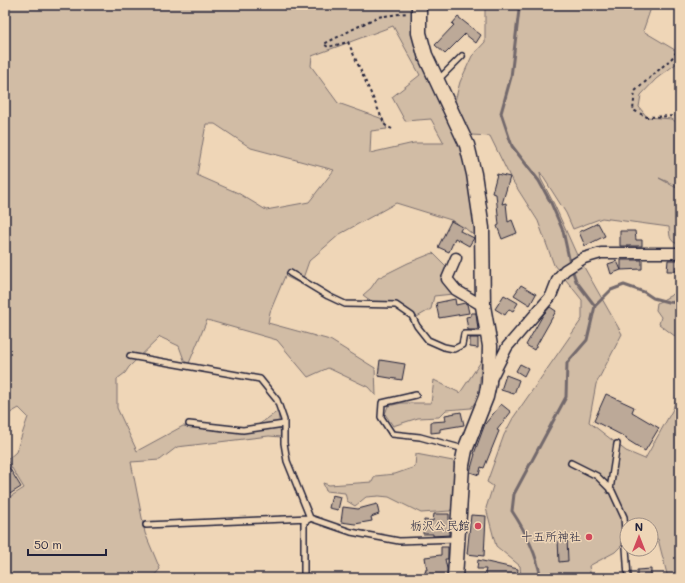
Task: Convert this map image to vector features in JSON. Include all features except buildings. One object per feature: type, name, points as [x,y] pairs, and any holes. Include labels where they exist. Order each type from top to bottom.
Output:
[{"type":"street","points":[[418,8],[419,33],[424,55],[466,145],[474,174],[482,228],[483,306],[490,346],[489,383],[486,398],[465,450],[462,465],[455,578]]},
{"type":"street","points":[[489,383],[507,347],[551,296],[558,278],[565,270],[584,258],[601,253],[680,253]]},
{"type":"street","points":[[456,258],[447,278],[456,290],[483,306]]},
{"type":"lane","points":[[437,81],[462,56]]},
{"type":"lane","points":[[290,273],[328,296],[345,304],[396,305],[412,316],[417,326],[428,340],[444,347],[454,349],[462,345],[464,334],[488,334]]},
{"type":"lane","points":[[130,356],[260,380],[277,400],[284,420],[284,443],[287,461],[310,518]]},
{"type":"lane","points":[[416,395],[382,403],[381,417],[392,434],[420,438],[465,450]]},
{"type":"lane","points":[[189,424],[243,430],[284,424]]},
{"type":"lane","points":[[610,490],[617,444]]},
{"type":"lane","points":[[571,463],[597,476],[610,490],[624,517],[628,578]]},
{"type":"lane","points":[[304,578],[304,522],[310,518]]},
{"type":"lane","points":[[146,525],[310,518],[351,532],[399,541],[458,539]]},
{"type":"path","points":[[392,129],[385,125],[348,42],[328,47],[324,44],[377,18],[418,8]]},
{"type":"path","points":[[680,47],[672,58],[635,91],[633,110],[647,117],[676,116],[680,120]]},
{"type":"shaded area","points":[[5,5],[413,5],[449,119],[463,155],[479,240],[465,228],[451,220],[396,203],[340,234],[309,261],[301,284],[285,276],[270,312],[268,323],[330,340],[375,368],[376,396],[368,387],[328,368],[308,377],[277,340],[207,320],[187,368],[179,346],[160,337],[129,367],[125,373],[117,379],[117,408],[137,451],[183,426],[222,431],[251,430],[278,411],[281,437],[269,436],[177,447],[160,460],[131,462],[145,533],[160,569],[152,578],[5,578],[5,500],[24,488],[7,460],[16,452],[28,417],[19,408],[5,416]],"holes":[[[393,26],[420,75],[392,97],[405,121],[431,119],[444,143],[414,143],[370,153],[371,131],[387,129],[383,119],[338,103],[311,66],[312,56]],[[206,124],[215,124],[251,148],[334,170],[309,202],[266,210],[238,193],[197,175]]]},
{"type":"shaded area","points":[[488,5],[652,5],[643,31],[675,50],[677,63],[656,79],[641,95],[639,107],[647,117],[672,119],[680,125],[680,187],[659,178],[680,190],[680,245],[671,239],[669,227],[602,218],[573,229],[566,213],[540,172],[541,179],[576,253],[622,334],[596,384],[589,422],[626,451],[645,459],[673,409],[680,389],[680,578],[668,578],[659,543],[659,517],[619,517],[619,548],[615,552],[589,566],[591,578],[521,578],[520,566],[496,546],[486,508],[493,486],[487,482],[504,435],[513,418],[582,319],[582,300],[554,265],[538,221],[510,177],[490,136],[471,135],[457,115],[454,105],[460,82],[472,56],[485,42],[485,9]]},
{"type":"shaded area","points":[[433,253],[448,268],[453,294],[434,296],[431,309],[417,317],[406,309],[375,304],[363,295],[371,288],[378,278],[408,263]]},
{"type":"shaded area","points":[[677,292],[680,292],[680,340],[659,324],[661,317],[656,310],[657,303]]},
{"type":"shaded area","points":[[482,360],[478,398],[471,408],[446,410],[439,417],[418,418],[393,426],[385,414],[388,406],[402,403],[431,403],[434,380],[460,393]]},
{"type":"shaded area","points":[[416,454],[453,461],[457,471],[456,502],[450,511],[421,513],[389,497],[379,496],[366,497],[355,506],[347,501],[345,493],[326,491],[323,483],[329,485],[372,482],[375,476],[395,474],[415,467]]},
{"type":"waterway","points":[[523,5],[519,10],[511,77],[501,113],[512,146],[539,181],[551,203],[563,231],[570,263]]},
{"type":"waterway","points":[[572,269],[576,281],[595,306]]},
{"type":"waterway","points":[[541,578],[530,543],[512,511],[514,494],[566,397],[567,363],[587,340],[595,306],[611,290],[624,285],[644,292],[653,298],[668,302],[680,303]]},
{"type":"place","name":"栃沢公民館","points":[[478,526]]},
{"type":"place","name":"十五所神社","points":[[589,537]]}]
